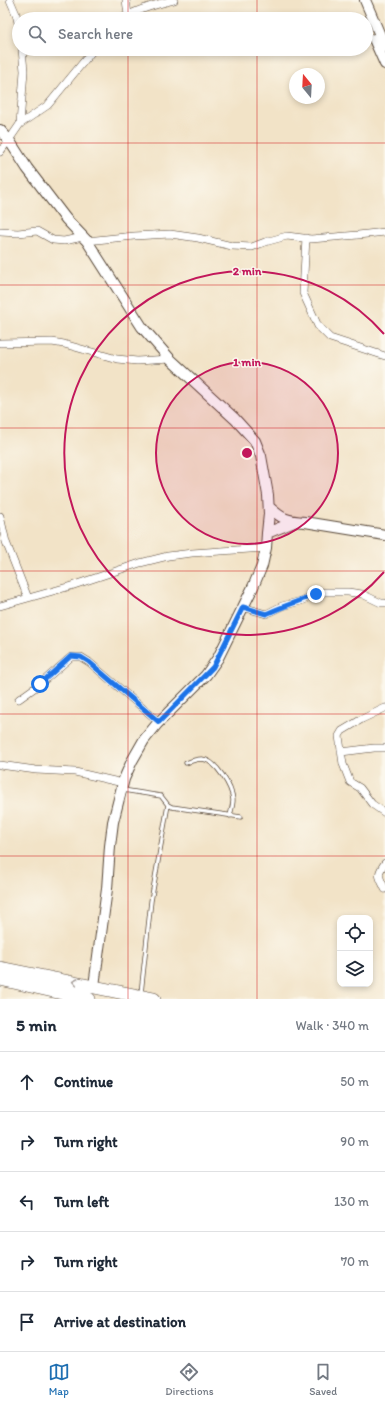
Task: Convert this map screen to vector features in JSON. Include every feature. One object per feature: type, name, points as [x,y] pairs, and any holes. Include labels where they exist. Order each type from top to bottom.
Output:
[{"type":"highway","points":[[0,968],[154,999]]},
{"type":"highway","points":[[0,979],[89,999]]},
{"type":"street","points":[[10,0],[15,12]]},
{"type":"street","points":[[126,0],[128,12]]},
{"type":"street","points":[[137,12],[174,0]]},
{"type":"street","points":[[357,0],[362,12]]},
{"type":"street","points":[[365,0],[370,12]]},
{"type":"street","points":[[373,19],[385,47]]},
{"type":"street","points":[[373,36],[385,64]]},
{"type":"street","points":[[20,124],[24,71],[23,56]]},
{"type":"street","points":[[0,152],[20,124],[48,105],[88,56]]},
{"type":"street","points":[[0,130],[9,140],[31,174],[66,219],[85,239],[142,328],[170,358],[235,419],[255,441],[262,456],[266,478],[269,507],[266,548],[262,566],[243,607],[213,667],[159,722],[144,740],[132,761],[122,786],[113,822],[110,846],[108,889],[94,986]]},
{"type":"street","points":[[0,232],[18,233],[37,231],[53,240],[64,241],[170,234],[191,236],[232,246],[252,247],[281,236],[306,238],[385,232]]},
{"type":"street","points":[[306,238],[303,293],[318,326],[330,338],[385,356]]},
{"type":"street","points":[[0,343],[52,342],[118,359],[137,361],[170,358]]},
{"type":"street","points":[[269,507],[281,518],[294,522],[305,522],[385,535]]},
{"type":"street","points":[[0,516],[6,542],[28,598]]},
{"type":"street","points":[[267,533],[294,522]]},
{"type":"street","points":[[0,606],[71,586],[140,563],[168,556],[266,548]]},
{"type":"street","points":[[243,607],[266,614],[282,606],[301,601],[324,592],[348,592],[362,594],[381,603],[385,603]]},
{"type":"street","points":[[19,699],[40,684],[71,656],[81,657],[159,722]]},
{"type":"street","points":[[385,708],[342,731],[339,736],[343,764],[350,782],[360,788],[372,804],[385,813]]},
{"type":"street","points":[[341,752],[385,748]]},
{"type":"street","points":[[0,765],[36,770],[75,772],[122,786]]},
{"type":"street","points":[[385,863],[379,871],[379,875],[385,889]]},
{"type":"lane","points":[[186,763],[202,759],[215,765],[223,776],[231,793],[233,801],[230,816]]},
{"type":"lane","points":[[122,786],[161,796],[168,805],[172,807],[241,817]]},
{"type":"lane","points":[[141,996],[151,900],[168,805]]},
{"type":"route","points":[[40,684],[64,664],[71,656],[78,658],[81,657],[89,662],[159,722],[213,667],[243,607],[266,614],[282,606],[301,601],[316,594]]}]
